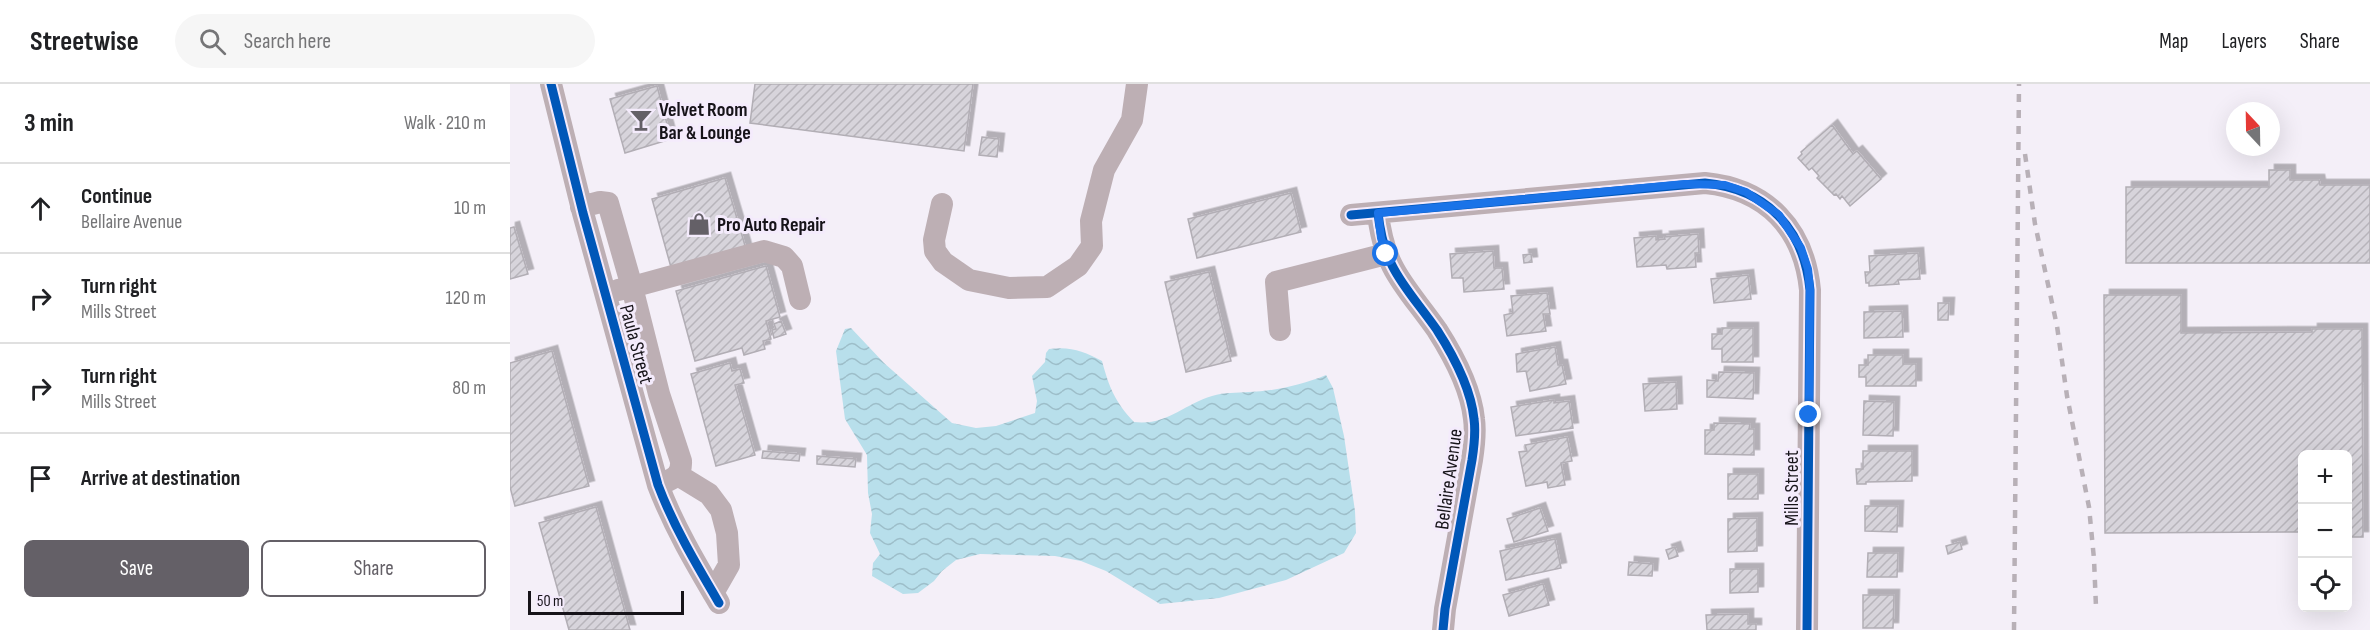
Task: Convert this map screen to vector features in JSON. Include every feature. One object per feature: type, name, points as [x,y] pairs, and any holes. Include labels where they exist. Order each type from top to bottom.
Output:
[{"type":"street","name":"Paula Street","points":[[551,84],[581,207],[635,403],[668,480],[669,514],[689,554],[716,598],[729,565],[727,533],[721,510],[709,494],[668,480]]},
{"type":"street","points":[[942,204],[934,240],[935,250],[943,262],[969,280],[1010,288],[1047,287],[1078,266],[1092,246],[1091,221],[1104,170],[1132,120],[1137,84]]},
{"type":"street","name":"Mills Street","points":[[1351,215],[1706,183],[1725,185],[1746,192],[1779,215],[1801,248],[1808,269],[1810,290],[1807,630]]},
{"type":"street","points":[[581,207],[600,202],[608,203],[659,394],[681,461],[681,471],[668,480]]},
{"type":"street","name":"Bellaire Avenue","points":[[1378,213],[1381,238],[1395,274],[1438,332],[1461,378],[1474,414],[1475,440],[1444,609],[1443,630]]},
{"type":"street","points":[[605,293],[764,251],[784,257],[792,266],[800,299]]},
{"type":"street","points":[[1280,330],[1276,282],[1386,254]]},
{"type":"street","points":[[635,403],[659,394]]},
{"type":"water","points":[[851,328],[884,363],[952,423],[976,428],[996,426],[1035,413],[1037,401],[1032,376],[1045,362],[1049,349],[1077,350],[1102,361],[1114,394],[1134,422],[1166,418],[1217,395],[1278,389],[1326,375],[1333,388],[1344,436],[1356,533],[1344,553],[1286,580],[1219,598],[1160,604],[1106,571],[1081,561],[1055,556],[980,554],[956,560],[918,593],[903,594],[872,576],[873,563],[880,554],[870,533],[872,514],[868,493],[867,455],[845,419],[836,351],[845,329]]},
{"type":"building","points":[[755,84],[973,84],[964,151],[750,123]]},
{"type":"building","name":"Velvet Room Bar & Lounge","points":[[657,86],[671,139],[625,153],[610,99]]},
{"type":"building","points":[[1832,125],[1853,154],[1857,151],[1881,179],[1850,206],[1842,196],[1840,199],[1836,194],[1834,195],[1817,178],[1819,176],[1812,168],[1809,170],[1798,158],[1801,152]]},
{"type":"building","points":[[982,137],[999,139],[997,157],[979,155]]},
{"type":"building","points":[[2269,170],[2290,170],[2290,180],[2319,180],[2320,185],[2370,185],[2370,263],[2126,263],[2126,187],[2269,187]]},
{"type":"building","name":"Pro Auto Repair","points":[[725,178],[746,249],[672,271],[652,199]]},
{"type":"building","points":[[1291,193],[1301,232],[1197,258],[1188,219]]},
{"type":"building","points":[[514,227],[528,274],[510,279],[510,228]]},
{"type":"building","points":[[1698,234],[1699,253],[1695,253],[1696,267],[1667,269],[1666,265],[1637,267],[1634,238],[1656,236],[1656,240],[1665,239],[1664,237]]},
{"type":"building","points":[[1493,251],[1494,268],[1502,268],[1504,289],[1464,292],[1463,278],[1452,278],[1450,254]]},
{"type":"building","points":[[1918,253],[1920,279],[1898,280],[1899,284],[1869,286],[1869,283],[1866,283],[1865,272],[1870,272],[1869,256]]},
{"type":"building","points":[[1531,254],[1532,262],[1524,263],[1523,255]]},
{"type":"building","points":[[766,266],[780,317],[766,321],[771,339],[763,341],[765,349],[744,355],[742,348],[695,361],[676,291]]},
{"type":"building","points":[[1209,272],[1231,361],[1186,372],[1165,282]]},
{"type":"building","points":[[1748,275],[1751,299],[1714,303],[1711,279]]},
{"type":"building","points":[[1547,293],[1550,314],[1543,314],[1546,331],[1507,336],[1504,315],[1513,313],[1511,296]]},
{"type":"building","points":[[2104,295],[2181,295],[2181,333],[2312,332],[2312,329],[2362,329],[2363,537],[2352,537],[2352,450],[2298,450],[2298,532],[2105,533]]},
{"type":"building","points":[[1938,303],[1949,303],[1948,320],[1938,320]]},
{"type":"building","points":[[1902,311],[1903,337],[1864,338],[1864,312]]},
{"type":"building","points":[[781,321],[786,334],[774,338],[772,330],[776,329],[774,324]]},
{"type":"building","points":[[1722,328],[1753,328],[1753,362],[1722,362],[1722,349],[1712,349],[1712,334],[1722,334]]},
{"type":"building","points":[[1555,347],[1558,365],[1562,365],[1566,384],[1530,391],[1526,371],[1517,372],[1516,354]]},
{"type":"building","points":[[552,351],[589,486],[515,506],[510,487],[510,363]]},
{"type":"building","points":[[1868,355],[1903,355],[1903,364],[1916,364],[1916,386],[1866,386],[1866,377],[1859,377],[1859,365],[1868,365]]},
{"type":"building","points":[[730,363],[732,371],[740,369],[744,383],[735,385],[755,455],[716,466],[691,374]]},
{"type":"building","points":[[1719,372],[1754,373],[1753,399],[1707,397],[1707,380],[1718,381]]},
{"type":"building","points":[[1676,382],[1677,409],[1645,411],[1643,384]]},
{"type":"building","points":[[1554,400],[1554,403],[1569,401],[1573,428],[1516,436],[1511,407]]},
{"type":"building","points":[[1864,401],[1894,402],[1893,436],[1863,435]]},
{"type":"building","points":[[1714,423],[1750,424],[1749,429],[1754,429],[1754,455],[1705,454],[1705,430],[1714,430]]},
{"type":"building","points":[[1567,437],[1572,461],[1561,463],[1565,485],[1548,488],[1547,482],[1526,486],[1519,452],[1527,451],[1525,445]]},
{"type":"building","points":[[763,451],[800,454],[799,461],[762,458]]},
{"type":"building","points":[[1863,451],[1912,451],[1912,481],[1857,484],[1856,469],[1863,469]]},
{"type":"building","points":[[817,456],[856,459],[855,467],[817,464]]},
{"type":"building","points":[[1728,474],[1758,474],[1758,499],[1728,499]]},
{"type":"building","points":[[1865,506],[1898,506],[1897,532],[1865,531]]},
{"type":"building","points":[[596,507],[630,630],[569,630],[539,523]]},
{"type":"building","points":[[1540,508],[1548,531],[1514,542],[1507,519]]},
{"type":"building","points":[[1757,518],[1757,551],[1728,552],[1728,519]]},
{"type":"building","points":[[1555,539],[1561,568],[1506,580],[1500,551]]},
{"type":"building","points":[[1960,542],[1962,549],[1948,554],[1946,546]]},
{"type":"building","points":[[1675,547],[1678,556],[1669,559],[1666,550]]},
{"type":"building","points":[[1868,553],[1898,553],[1897,577],[1867,577]]},
{"type":"building","points":[[1629,562],[1653,564],[1652,576],[1628,575]]},
{"type":"building","points":[[1730,569],[1758,569],[1758,592],[1730,593]]},
{"type":"building","points":[[1543,584],[1549,605],[1509,616],[1503,595]]},
{"type":"building","points":[[1863,595],[1894,595],[1893,628],[1863,628]]},
{"type":"building","points":[[1748,614],[1748,624],[1756,624],[1756,630],[1707,630],[1706,615]]},
{"type":"railway","points":[[2014,630],[2019,84]]},
{"type":"railway","points":[[2025,154],[2035,224],[2057,326],[2067,396],[2089,507],[2096,607]]},
{"type":"cycle path","points":[[551,84],[583,213],[658,485],[678,531],[719,603]]},
{"type":"cycle path","points":[[1351,215],[1705,183],[1727,187],[1764,203],[1778,216],[1800,248],[1810,290],[1807,630]]},
{"type":"cycle path","points":[[1378,213],[1385,249],[1391,263],[1406,289],[1449,350],[1465,384],[1474,419],[1473,455],[1443,630]]},
{"type":"place","name":"Velvet Room Bar & Lounge","points":[[641,120]]},
{"type":"place","name":"Pro Auto Repair","points":[[699,224]]},
{"type":"route","points":[[1386,254],[1381,238],[1378,213],[1685,184],[1725,185],[1746,192],[1779,215],[1801,248],[1808,269],[1810,290],[1809,415]]}]
